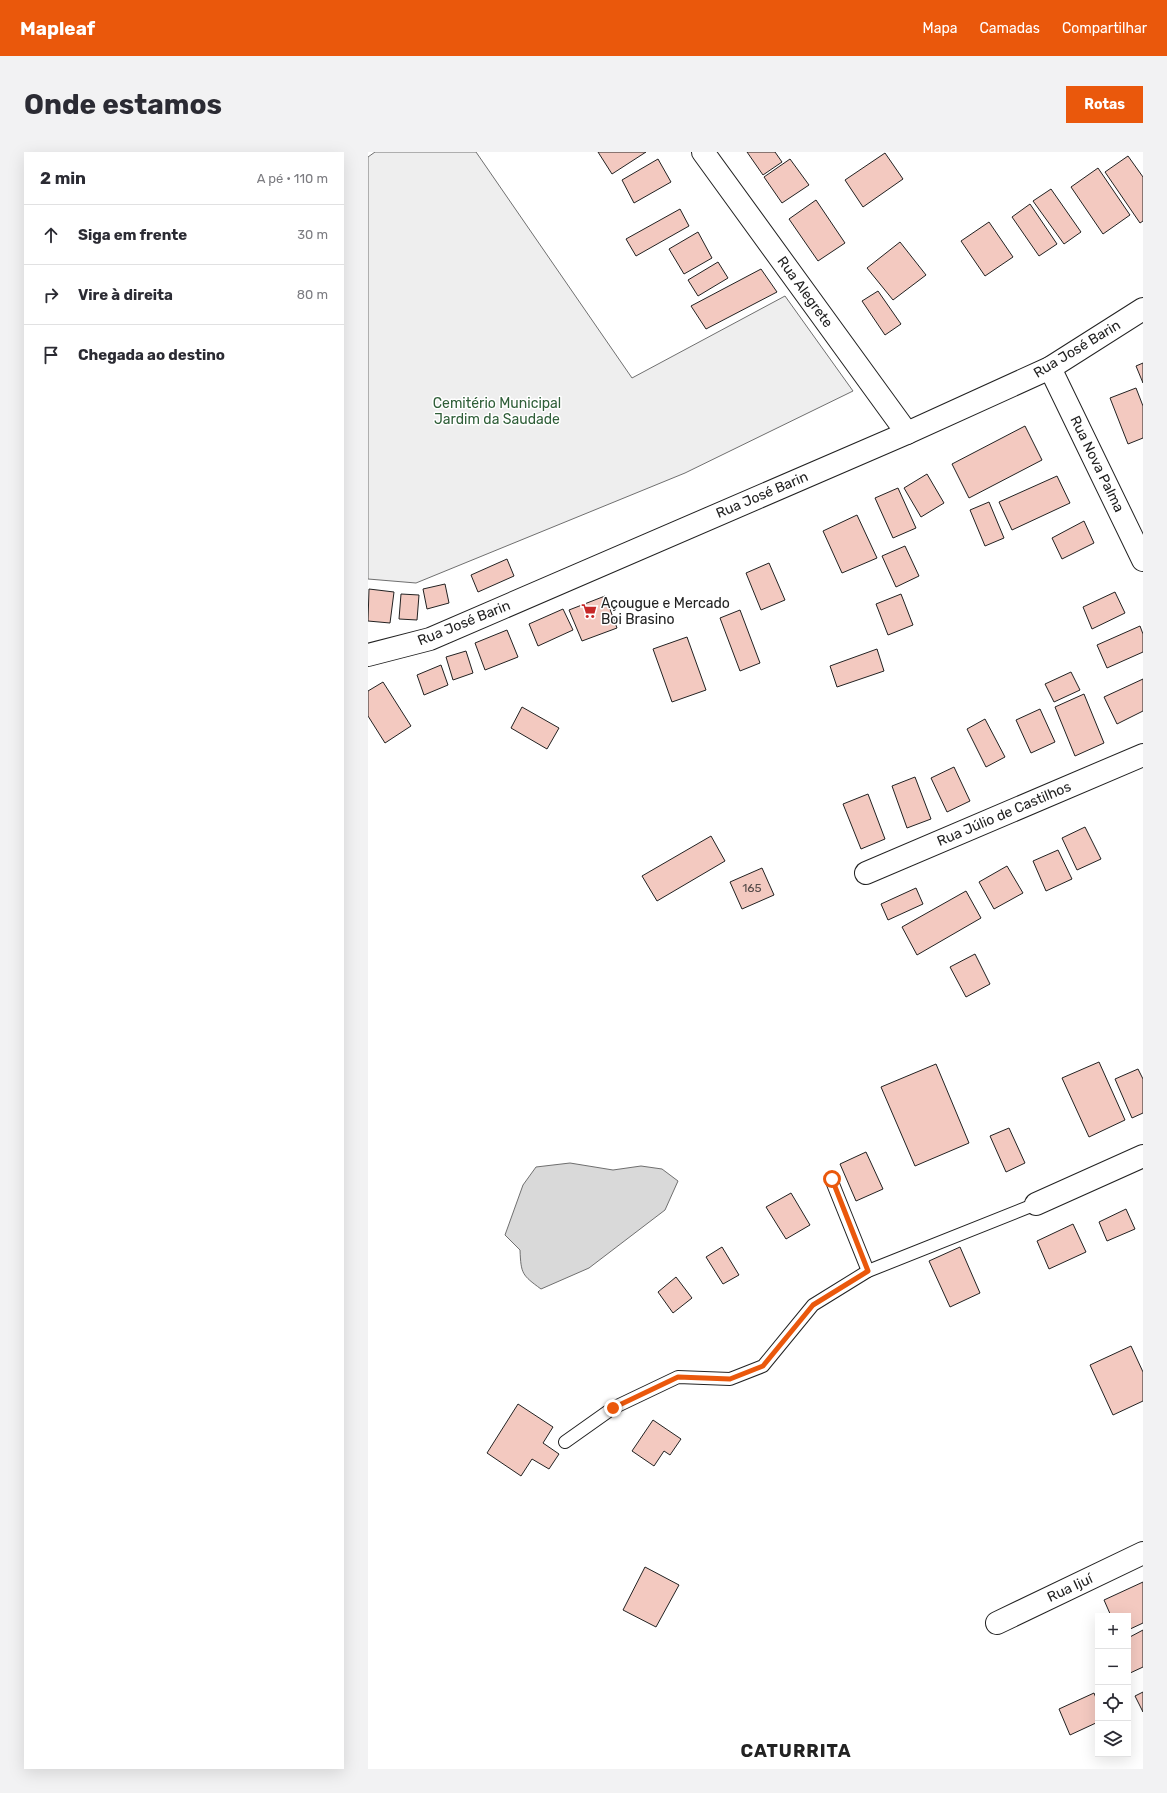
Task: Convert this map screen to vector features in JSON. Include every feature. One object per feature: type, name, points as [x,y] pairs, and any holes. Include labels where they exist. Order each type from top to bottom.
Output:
[{"type":"street","name":"Rua Alegrete","points":[[703,152],[907,433]]},
{"type":"street","name":"Rua José Barin","points":[[368,655],[430,639],[907,433],[1050,368],[1143,309]]},
{"type":"street","name":"Rua Nova Palma","points":[[1050,368],[1143,560]]},
{"type":"street","name":"Rua Júlio de Castilhos","points":[[866,873],[1143,755]]},
{"type":"street","points":[[1036,1204],[1143,1156]]},
{"type":"street","name":"Rua Ijuí","points":[[997,1623],[1143,1553]]},
{"type":"lane","points":[[832,1179],[868,1271]]},
{"type":"lane","points":[[566,1442],[613,1408],[678,1377],[730,1379],[763,1366],[813,1305],[868,1271],[1036,1204]]},
{"type":"green space","name":"Cemitério Municipal Jardim da Saudade","points":[[375,152],[476,152],[632,378],[785,296],[853,391],[685,473],[416,583],[368,579],[368,157]]},
{"type":"shaded area","points":[[570,1163],[613,1170],[641,1166],[662,1169],[678,1181],[665,1210],[589,1268],[541,1289],[526,1277],[522,1269],[520,1250],[505,1235],[523,1185],[536,1167]]},
{"type":"building","points":[[598,152],[646,152],[612,174]]},
{"type":"building","points":[[747,152],[775,152],[782,162],[763,175]]},
{"type":"building","points":[[885,153],[903,179],[863,207],[845,180]]},
{"type":"building","points":[[1128,156],[1143,177],[1143,221],[1140,223],[1105,172]]},
{"type":"building","points":[[658,159],[671,182],[634,203],[622,180]]},
{"type":"building","points":[[790,159],[809,185],[782,203],[764,177]]},
{"type":"building","points":[[1098,168],[1130,215],[1103,234],[1071,187]]},
{"type":"building","points":[[1051,189],[1081,232],[1064,244],[1033,201]]},
{"type":"building","points":[[816,200],[845,243],[818,261],[789,219]]},
{"type":"building","points":[[1030,204],[1057,244],[1039,256],[1012,217]]},
{"type":"building","points":[[680,209],[689,226],[636,256],[626,239]]},
{"type":"building","points":[[989,222],[1013,257],[985,276],[961,241]]},
{"type":"building","points":[[698,232],[712,258],[684,274],[669,249]]},
{"type":"building","points":[[900,242],[926,275],[893,300],[867,268]]},
{"type":"building","points":[[718,262],[728,278],[698,296],[688,280]]},
{"type":"building","points":[[761,269],[777,292],[706,329],[691,306]]},
{"type":"building","points":[[878,291],[901,324],[885,335],[862,301]]},
{"type":"building","points":[[1143,363],[1143,383],[1136,366]]},
{"type":"building","points":[[1136,388],[1143,406],[1143,438],[1128,444],[1110,398]]},
{"type":"building","points":[[1025,426],[1042,460],[969,498],[952,464]]},
{"type":"building","points":[[927,474],[944,503],[921,517],[904,488]]},
{"type":"building","points":[[1057,476],[1070,503],[1012,530],[999,502]]},
{"type":"building","points":[[898,488],[916,528],[893,538],[875,498]]},
{"type":"building","points":[[989,502],[1004,538],[985,546],[970,510]]},
{"type":"building","points":[[857,515],[877,558],[842,573],[823,531]]},
{"type":"building","points":[[1084,521],[1094,543],[1062,559],[1052,538]]},
{"type":"building","points":[[905,546],[919,576],[896,587],[882,556]]},
{"type":"building","points":[[507,559],[514,576],[478,592],[471,575]]},
{"type":"building","points":[[769,563],[785,600],[761,610],[746,573]]},
{"type":"building","points":[[445,584],[449,603],[427,609],[423,589]]},
{"type":"building","points":[[369,589],[394,592],[390,623],[368,621]]},
{"type":"building","points":[[1115,592],[1125,613],[1092,629],[1083,607]]},
{"type":"building","points":[[401,594],[419,595],[417,620],[399,619]]},
{"type":"building","points":[[901,594],[913,625],[888,635],[876,604]]},
{"type":"building","points":[[605,596],[617,628],[582,641],[569,610]]},
{"type":"building","points":[[563,609],[573,630],[538,646],[529,624]]},
{"type":"building","points":[[740,610],[760,663],[740,671],[720,618]]},
{"type":"building","points":[[1140,626],[1143,634],[1143,652],[1107,668],[1097,645]]},
{"type":"building","points":[[507,630],[518,657],[485,670],[475,643]]},
{"type":"building","points":[[687,637],[706,690],[672,702],[653,649]]},
{"type":"building","points":[[877,649],[884,671],[837,687],[830,666]]},
{"type":"building","points":[[466,651],[473,673],[453,680],[446,657]]},
{"type":"building","points":[[441,665],[448,685],[424,695],[417,675]]},
{"type":"building","points":[[1071,672],[1080,690],[1054,702],[1045,684]]},
{"type":"building","points":[[1143,679],[1143,711],[1117,724],[1104,697]]},
{"type":"building","points":[[383,682],[411,726],[385,743],[368,716],[368,691]]},
{"type":"building","points":[[1084,694],[1104,743],[1075,756],[1055,707]]},
{"type":"building","points":[[522,707],[559,728],[547,749],[511,728]]},
{"type":"building","points":[[1040,709],[1055,742],[1031,753],[1016,720]]},
{"type":"building","points":[[985,719],[1005,757],[986,767],[967,729]]},
{"type":"building","points":[[954,767],[970,801],[947,812],[931,778]]},
{"type":"building","points":[[915,777],[931,819],[907,828],[892,786]]},
{"type":"building","points":[[868,794],[885,839],[861,849],[843,804]]},
{"type":"building","points":[[1085,827],[1101,859],[1077,870],[1062,838]]},
{"type":"building","points":[[711,836],[725,861],[657,901],[642,876]]},
{"type":"building","points":[[1058,850],[1072,879],[1046,891],[1033,861]]},
{"type":"building","points":[[1007,866],[1023,893],[994,909],[979,882]]},
{"type":"building","points":[[762,868],[774,895],[742,909],[730,882]]},
{"type":"building","points":[[916,888],[923,904],[888,920],[881,904]]},
{"type":"building","points":[[966,891],[981,918],[917,955],[902,927]]},
{"type":"building","points":[[975,954],[990,984],[966,997],[950,967]]},
{"type":"building","points":[[1099,1062],[1125,1120],[1089,1137],[1062,1078]]},
{"type":"building","points":[[936,1064],[969,1143],[915,1166],[881,1087]]},
{"type":"building","points":[[1138,1069],[1143,1079],[1143,1113],[1132,1118],[1115,1079]]},
{"type":"building","points":[[1009,1128],[1025,1163],[1006,1172],[990,1136]]},
{"type":"building","points":[[866,1152],[883,1189],[856,1201],[840,1164]]},
{"type":"building","points":[[791,1193],[810,1225],[786,1239],[766,1207]]},
{"type":"building","points":[[1126,1209],[1135,1229],[1107,1241],[1099,1222]]},
{"type":"building","points":[[1073,1224],[1086,1252],[1049,1269],[1037,1241]]},
{"type":"building","points":[[722,1247],[739,1275],[723,1284],[706,1257]]},
{"type":"building","points":[[960,1247],[980,1293],[950,1307],[929,1261]]},
{"type":"building","points":[[676,1277],[692,1298],[673,1313],[658,1292]]},
{"type":"building","points":[[1131,1346],[1143,1372],[1143,1401],[1113,1415],[1090,1365]]},
{"type":"building","points":[[518,1404],[553,1427],[543,1443],[559,1454],[549,1469],[532,1459],[521,1476],[487,1453]]},
{"type":"building","points":[[653,1420],[681,1439],[670,1455],[664,1451],[654,1466],[632,1451]]},
{"type":"building","points":[[645,1567],[679,1585],[656,1627],[623,1610]]},
{"type":"building","points":[[1143,1582],[1143,1623],[1131,1629],[1131,1613],[1110,1613],[1104,1600]]},
{"type":"building","points":[[1143,1630],[1143,1667],[1131,1673],[1131,1649],[1131,1636]]},
{"type":"building","points":[[1143,1692],[1143,1712],[1135,1696]]},
{"type":"building","points":[[1094,1693],[1095,1723],[1070,1735],[1059,1709]]},
{"type":"place","name":"Açougue e Mercado Boi Brasino","points":[[589,611]]},
{"type":"district","name":"CATURRITA","points":[[796,1751]]},
{"type":"route","points":[[613,1408],[678,1377],[730,1379],[763,1366],[813,1305],[868,1271],[832,1179]]}]
